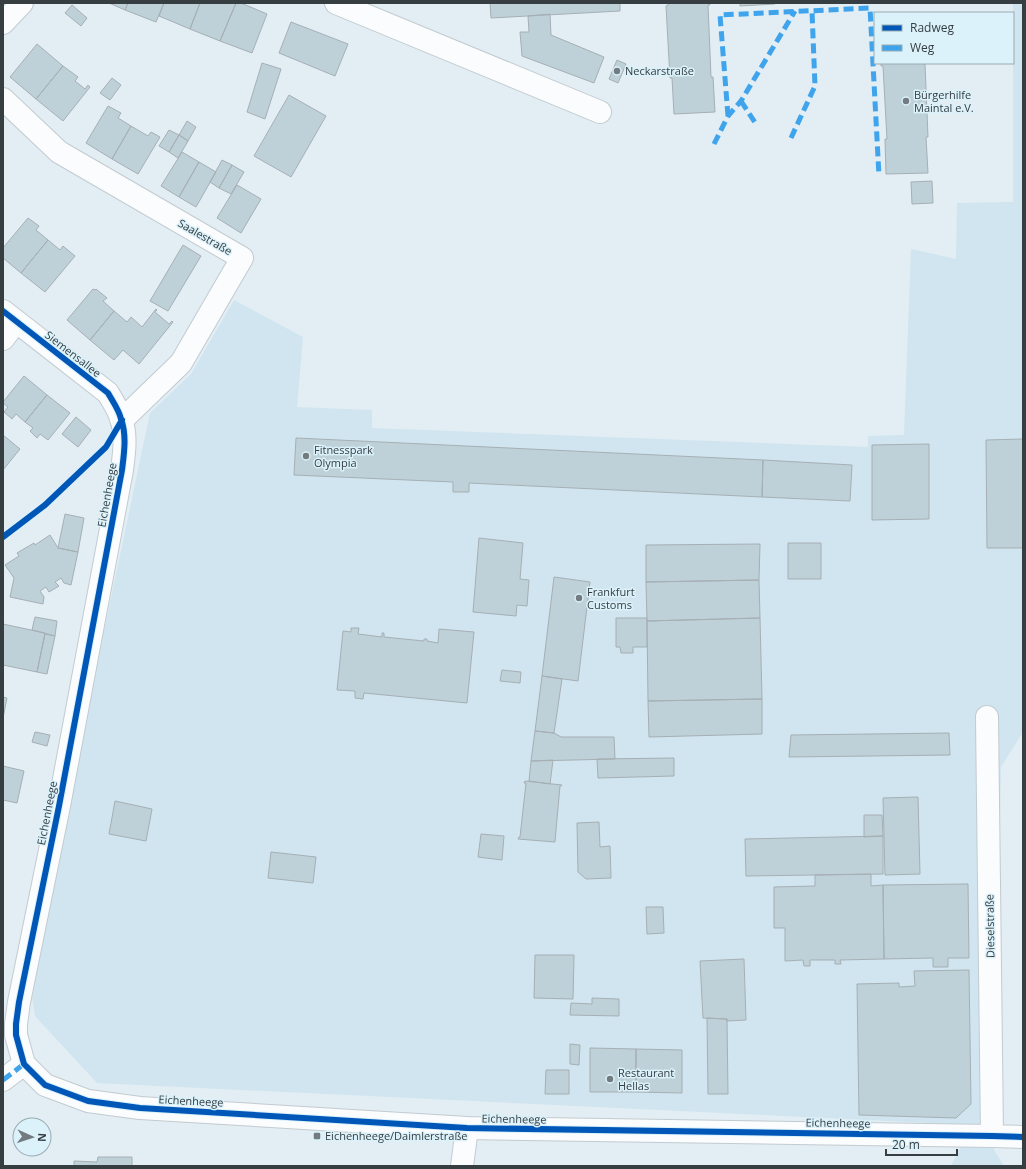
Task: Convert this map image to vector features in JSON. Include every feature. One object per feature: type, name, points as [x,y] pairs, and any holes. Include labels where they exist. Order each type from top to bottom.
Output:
[{"type":"street","points":[[3,22],[22,3]]},
{"type":"street","points":[[336,3],[600,112]]},
{"type":"street","name":"Saalestraße","points":[[3,99],[59,152],[242,258],[180,363],[122,420]]},
{"type":"street","points":[[3,339],[10,317]]},
{"type":"street","name":"Siemensallee","points":[[10,317],[108,394],[117,408],[122,420]]},
{"type":"street","name":"Eichenheege","points":[[122,420],[125,443],[122,470],[16,1024],[16,1035],[24,1064],[45,1085],[88,1101],[140,1108],[467,1128],[1023,1137]]},
{"type":"street","name":"Dieselstraße","points":[[987,717],[992,1136]]},
{"type":"street","points":[[3,1080],[24,1064]]},
{"type":"street","points":[[462,1166],[467,1128]]},
{"type":"shaded area","points":[[1013,3],[1023,3],[1023,732],[1001,767],[994,1150],[1004,1166],[951,1166],[972,1125],[97,1083],[35,1016],[32,997],[62,830],[150,413],[191,374],[234,300],[303,337],[297,407],[372,410],[372,428],[868,447],[868,436],[904,435],[911,249],[956,259],[957,203],[1013,202]]},
{"type":"building","points":[[109,3],[128,3],[125,10]]},
{"type":"building","points":[[128,3],[164,3],[156,22],[125,10]]},
{"type":"building","points":[[164,3],[200,3],[190,29],[159,16]]},
{"type":"building","points":[[200,3],[236,3],[220,41],[190,29]]},
{"type":"building","points":[[236,3],[241,3],[267,14],[252,53],[220,41]]},
{"type":"building","points":[[490,3],[620,3],[620,11],[491,18]]},
{"type":"building","points":[[668,3],[710,3],[710,5],[708,5],[711,77],[713,77],[715,112],[674,114],[672,78],[670,78],[666,6]]},
{"type":"building","points":[[740,3],[775,3],[775,4],[740,6]]},
{"type":"building","points":[[72,5],[87,18],[81,26],[65,13]]},
{"type":"building","points":[[550,14],[551,35],[604,57],[594,83],[522,56],[520,32],[529,32],[528,16]]},
{"type":"building","points":[[291,22],[348,44],[335,76],[279,53]]},
{"type":"building","points":[[37,44],[63,66],[36,99],[10,77]]},
{"type":"building","name":"Neckarstraße","points":[[617,60],[626,64],[618,83],[609,79]]},
{"type":"building","points":[[262,63],[281,69],[265,119],[247,112]]},
{"type":"building","name":"Bürgerhilfe Maintal e.V.","points":[[881,64],[925,64],[928,173],[886,174],[885,139],[887,139],[883,66],[881,66]]},
{"type":"building","points":[[63,66],[78,77],[75,81],[85,89],[88,85],[90,87],[63,121],[36,99]]},
{"type":"building","points":[[112,78],[121,85],[110,100],[100,93]]},
{"type":"building","points":[[289,95],[326,116],[291,177],[254,156]]},
{"type":"building","points":[[108,106],[121,113],[118,118],[131,126],[112,159],[86,143]]},
{"type":"building","points":[[187,121],[196,127],[188,141],[179,135]]},
{"type":"building","points":[[131,126],[148,136],[151,132],[160,137],[138,174],[112,159]]},
{"type":"building","points":[[169,130],[179,135],[169,152],[159,146]]},
{"type":"building","points":[[179,135],[188,141],[178,158],[169,152]]},
{"type":"building","points":[[182,152],[199,162],[179,197],[161,186]]},
{"type":"building","points":[[222,160],[232,165],[219,188],[210,182]]},
{"type":"building","points":[[199,162],[216,172],[196,207],[179,197]]},
{"type":"building","points":[[232,165],[244,172],[231,194],[219,188]]},
{"type":"building","points":[[932,181],[933,203],[912,204],[911,182]]},
{"type":"building","points":[[237,185],[261,199],[241,233],[217,218]]},
{"type":"building","points":[[28,218],[39,226],[36,230],[48,240],[21,273],[3,258],[3,248]]},
{"type":"building","points":[[48,240],[60,250],[63,246],[75,256],[45,292],[21,273]]},
{"type":"building","points":[[183,245],[201,256],[168,311],[150,301]]},
{"type":"building","points":[[93,289],[96,289],[107,298],[103,301],[114,311],[90,340],[67,320]]},
{"type":"building","points":[[156,309],[157,310],[155,312],[169,324],[172,321],[173,322],[139,364],[123,350],[114,360],[90,340],[114,311],[127,322],[131,317],[142,327]]},
{"type":"building","points":[[24,376],[47,395],[25,422],[16,414],[12,419],[4,412],[8,407],[3,403]]},
{"type":"building","points":[[47,395],[70,413],[48,440],[40,434],[37,438],[30,431],[33,428],[25,422]]},
{"type":"building","points":[[76,417],[91,430],[78,447],[62,434]]},
{"type":"building","points":[[3,435],[20,449],[3,470]]},
{"type":"building","points":[[296,438],[763,460],[762,497],[469,483],[469,492],[453,492],[453,482],[294,475]]},
{"type":"building","points":[[1023,439],[1023,548],[987,548],[986,440]]},
{"type":"building","points":[[929,444],[929,519],[872,520],[872,445]]},
{"type":"building","points":[[763,460],[852,465],[850,501],[762,497]]},
{"type":"building","points":[[65,514],[84,518],[78,552],[58,548]]},
{"type":"building","points":[[50,535],[58,548],[78,552],[71,585],[64,583],[61,578],[55,582],[59,586],[49,592],[46,587],[40,591],[44,597],[43,604],[10,597],[14,578],[5,565],[19,556],[17,553],[34,543],[35,545]]},
{"type":"building","points":[[479,538],[523,543],[520,579],[529,580],[527,606],[517,605],[516,616],[473,612]]},
{"type":"building","points":[[788,543],[821,543],[821,579],[788,579]]},
{"type":"building","points":[[760,544],[759,580],[646,582],[646,545]]},
{"type":"building","points":[[554,577],[590,582],[578,681],[542,676]]},
{"type":"building","points":[[759,580],[760,618],[647,621],[646,582]]},
{"type":"building","points":[[35,617],[57,621],[55,636],[32,630]]},
{"type":"building","points":[[616,618],[647,618],[647,647],[633,647],[633,653],[621,653],[620,647],[616,647]]},
{"type":"building","points":[[760,618],[762,699],[648,701],[647,621]]},
{"type":"building","points":[[3,624],[45,633],[37,672],[3,665]]},
{"type":"building","points":[[351,628],[359,628],[358,634],[382,637],[382,633],[384,633],[384,637],[424,641],[424,639],[427,639],[427,641],[438,643],[439,629],[474,632],[467,703],[364,693],[363,699],[355,698],[355,691],[337,690],[343,631],[351,632]]},
{"type":"building","points":[[45,634],[55,636],[47,674],[37,672]]},
{"type":"building","points":[[502,670],[521,672],[520,683],[500,681]]},
{"type":"building","points":[[542,676],[562,679],[554,733],[535,731]]},
{"type":"building","points":[[3,697],[7,698],[3,718]]},
{"type":"building","points":[[762,699],[762,734],[649,737],[648,701]]},
{"type":"building","points":[[535,731],[554,733],[561,737],[614,737],[615,759],[531,761]]},
{"type":"building","points":[[35,732],[50,735],[47,746],[32,742]]},
{"type":"building","points":[[949,733],[950,755],[789,757],[791,735]]},
{"type":"building","points":[[674,758],[674,776],[598,778],[597,759]]},
{"type":"building","points":[[553,760],[550,784],[529,781],[531,761]]},
{"type":"building","points":[[3,766],[24,771],[17,803],[3,800]]},
{"type":"building","points":[[525,781],[562,785],[560,786],[555,842],[518,839],[520,837]]},
{"type":"building","points":[[918,797],[920,874],[885,875],[883,798]]},
{"type":"building","points":[[115,801],[152,809],[146,841],[109,834]]},
{"type":"building","points":[[864,815],[882,815],[883,836],[864,837]]},
{"type":"building","points":[[599,822],[600,847],[610,846],[611,878],[586,879],[578,872],[577,823]]},
{"type":"building","points":[[481,834],[504,836],[502,860],[478,857]]},
{"type":"building","points":[[883,836],[883,874],[746,876],[745,839]]},
{"type":"building","points":[[271,852],[316,857],[313,883],[268,878]]},
{"type":"building","points":[[871,874],[871,886],[883,885],[884,959],[840,960],[841,964],[835,964],[835,960],[810,960],[810,966],[804,966],[803,960],[785,961],[785,928],[774,928],[774,887],[815,886],[815,875]]},
{"type":"building","points":[[968,884],[969,958],[948,958],[948,967],[933,967],[933,958],[884,959],[883,885]]},
{"type":"building","points":[[646,907],[663,907],[664,933],[647,934]]},
{"type":"building","points":[[535,955],[574,955],[573,999],[534,998]]},
{"type":"building","points":[[744,959],[746,1020],[727,1021],[727,1019],[703,1018],[700,961]]},
{"type":"building","points":[[969,970],[971,1104],[956,1118],[859,1115],[857,984],[899,983],[899,987],[915,986],[914,971]]},
{"type":"building","points":[[592,998],[619,999],[619,1016],[570,1015],[571,1003],[592,1004]]},
{"type":"building","points":[[707,1018],[727,1019],[728,1094],[708,1094]]},
{"type":"building","points":[[570,1044],[580,1045],[579,1065],[570,1064]]},
{"type":"building","points":[[590,1048],[636,1049],[636,1092],[590,1092]]},
{"type":"building","points":[[636,1049],[682,1050],[682,1093],[636,1092]]},
{"type":"building","points":[[546,1070],[569,1070],[569,1094],[545,1094]]},
{"type":"building","points":[[98,1157],[132,1157],[132,1166],[74,1166],[74,1161],[97,1162]]},
{"type":"marked path","points":[[728,116],[720,15],[870,8],[879,176]]},
{"type":"marked path","points":[[714,144],[728,116],[741,101],[795,11]]},
{"type":"marked path","points":[[791,138],[815,86],[812,11]]},
{"type":"marked path","points":[[741,101],[756,124]]},
{"type":"marked path","points":[[3,1080],[24,1064]]},
{"type":"cycle path","points":[[3,311],[108,393],[120,416],[124,431],[122,470],[59,806],[19,1002],[16,1024],[16,1035],[24,1064],[45,1085],[88,1101],[140,1108],[467,1128],[1023,1137]]},
{"type":"cycle path","points":[[3,537],[45,505],[106,447],[122,420]]},
{"type":"place","name":"Neckarstraße","points":[[617,71]]},
{"type":"place","name":"Bürgerhilfe Maintal e.V.","points":[[906,101]]},
{"type":"place","name":"Fitnesspark Olympia","points":[[306,456]]},
{"type":"place","name":"Frankfurt Customs","points":[[579,598]]},
{"type":"place","name":"Restaurant Hellas","points":[[610,1079]]},
{"type":"place","name":"Eichenheege/Daimlerstraße","points":[[317,1136]]}]
